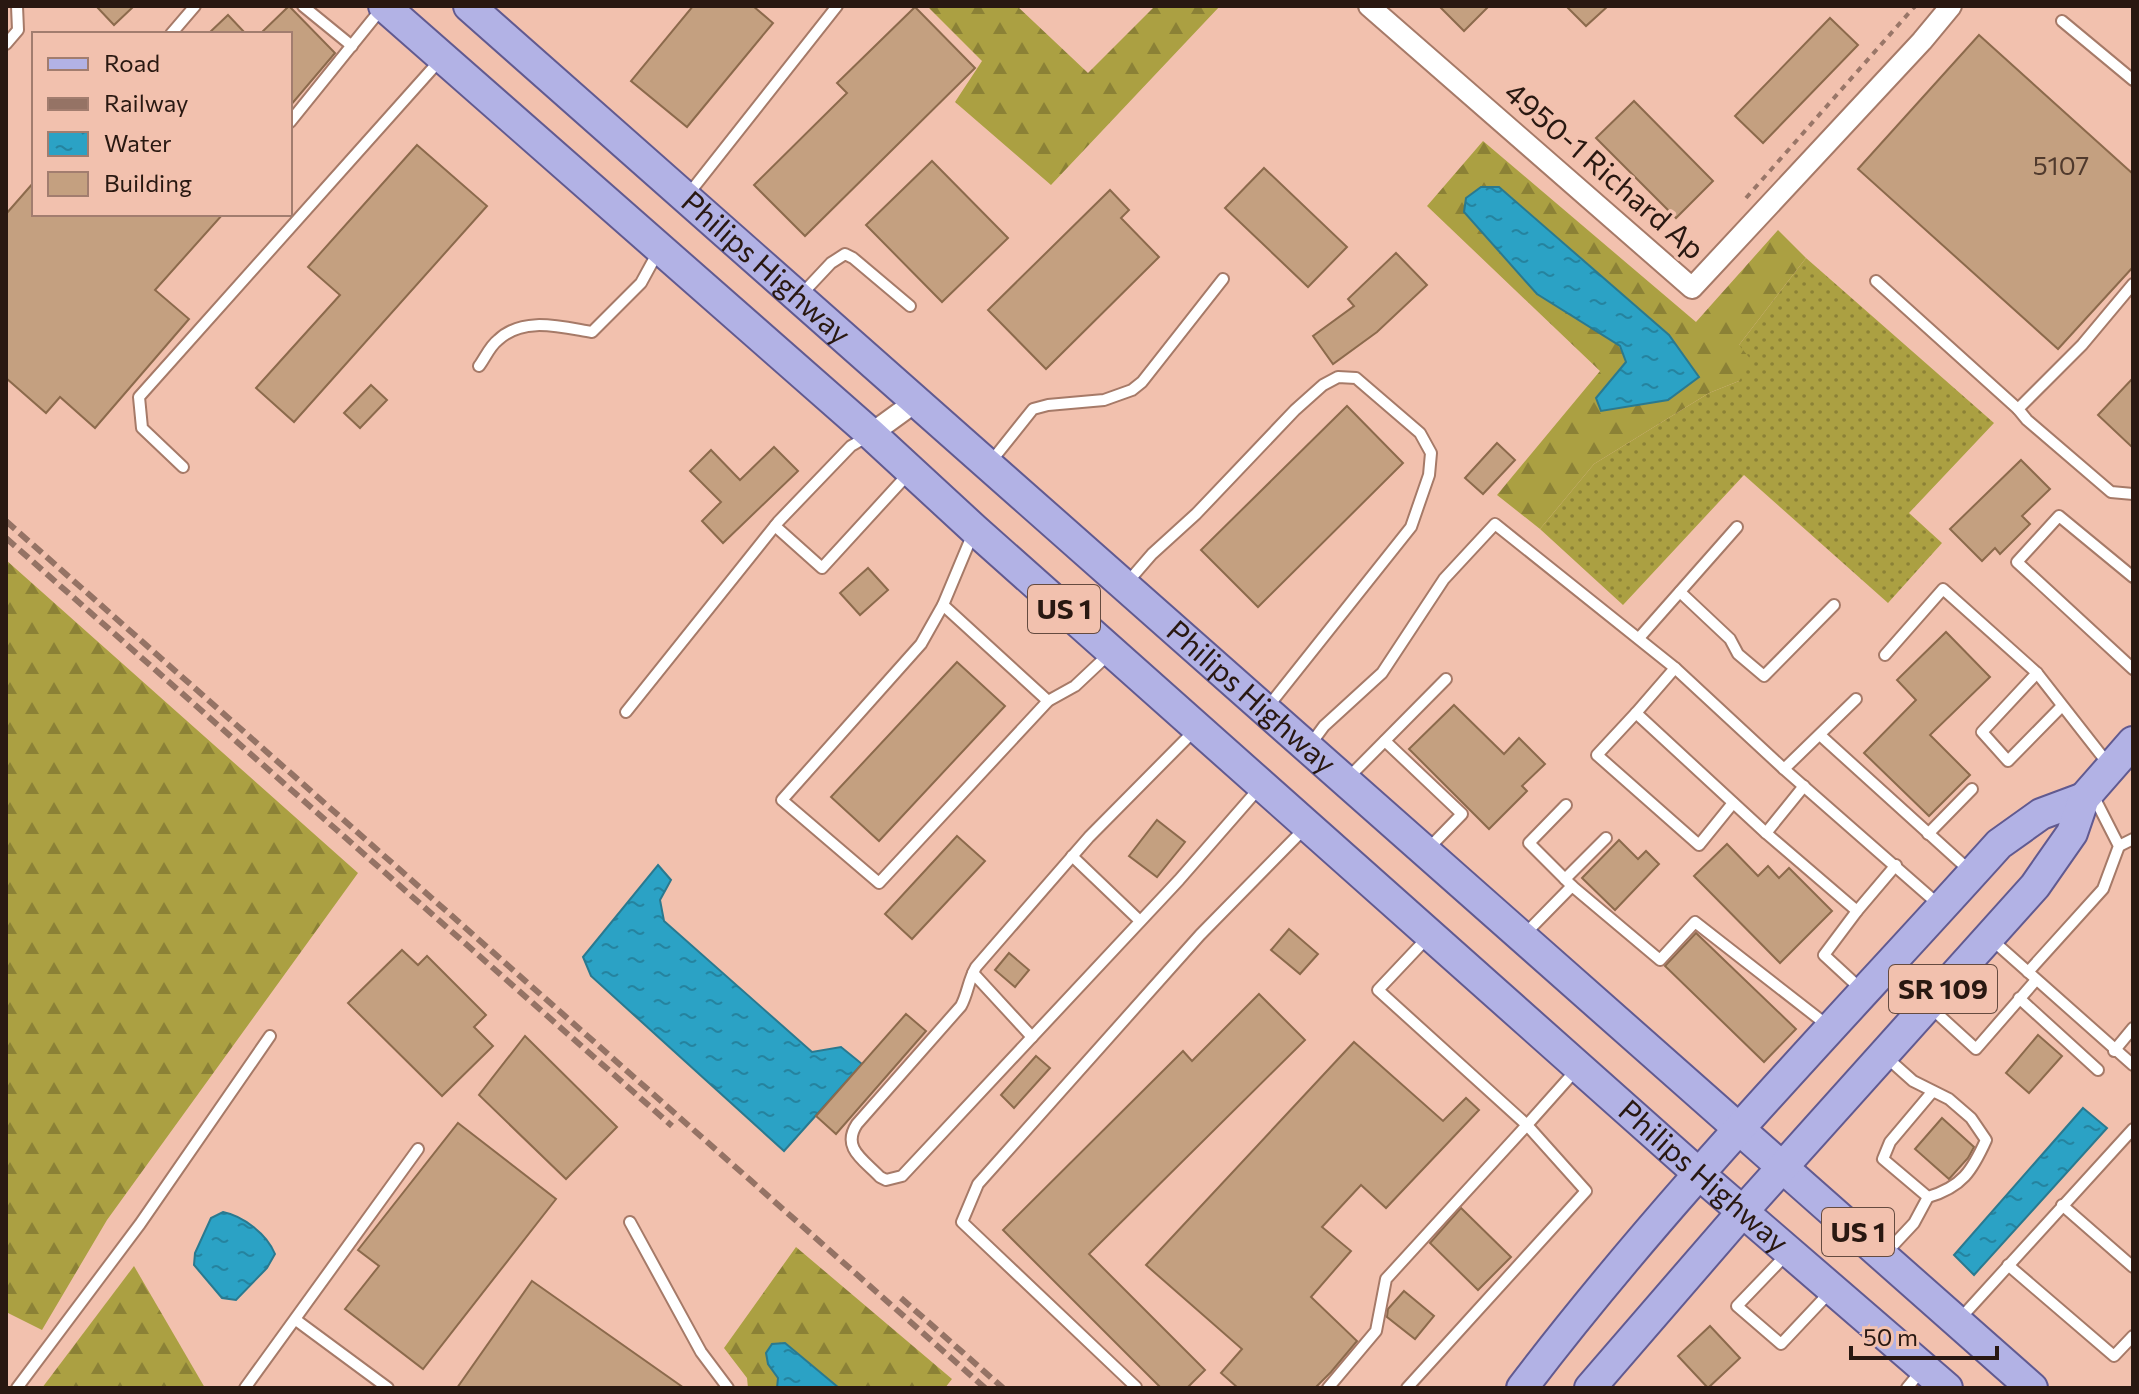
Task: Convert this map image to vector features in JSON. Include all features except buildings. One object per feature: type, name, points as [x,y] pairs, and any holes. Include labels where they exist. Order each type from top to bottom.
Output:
[{"type":"main road","name":"Philips Highway","points":[[384,6],[871,434],[1699,1174],[1833,1288],[1916,1378],[1947,1388]]},
{"type":"main road","name":"Philips Highway","points":[[472,7],[2032,1388]]},
{"type":"main road","name":"SR 109","points":[[1595,1382],[1744,1210],[2035,886],[2072,833],[2087,794],[2133,742]]},
{"type":"main road","name":"SR 109","points":[[1522,1388],[1558,1340],[1699,1174],[1999,844],[2041,814],[2087,794]]},
{"type":"street","name":"4950-1 Richard Ap","points":[[1369,6],[1692,288],[1951,6]]},
{"type":"street","points":[[871,434],[915,402]]},
{"type":"lane","points":[[6,44],[18,30],[17,6]]},
{"type":"lane","points":[[173,32],[195,6]]},
{"type":"lane","points":[[303,6],[352,46]]},
{"type":"lane","points":[[292,120],[384,6]]},
{"type":"lane","points":[[686,198],[837,6]]},
{"type":"lane","points":[[2062,21],[2133,80]]},
{"type":"lane","points":[[183,467],[142,428],[139,397],[443,57]]},
{"type":"lane","points":[[479,366],[497,340],[518,326],[550,326],[592,332],[641,283],[660,248]]},
{"type":"lane","points":[[799,298],[831,263],[845,254],[910,306]]},
{"type":"lane","points":[[988,466],[1033,409],[1104,400],[1132,390],[1142,382],[1223,279]]},
{"type":"lane","points":[[1876,281],[2027,420],[2111,492],[2133,494]]},
{"type":"lane","points":[[2018,409],[2082,345],[2133,284]]},
{"type":"lane","points":[[1124,586],[1295,410],[1331,379],[1356,378],[1420,433],[1431,453],[1431,462],[1411,527],[1266,710]]},
{"type":"lane","points":[[626,712],[775,526],[851,446],[871,434]]},
{"type":"lane","points":[[775,526],[822,568],[911,471]]},
{"type":"lane","points":[[2133,577],[2059,516],[2017,562],[2133,669]]},
{"type":"lane","points":[[1308,747],[1324,726],[1382,673],[1444,579],[1495,524],[1675,668],[1784,769],[1943,908]]},
{"type":"lane","points":[[1639,638],[1737,527]]},
{"type":"lane","points":[[974,529],[943,605],[921,644],[782,800],[879,883],[1048,701],[1075,686],[1111,651]]},
{"type":"lane","points":[[1885,655],[1943,589],[2037,673],[2110,767]]},
{"type":"lane","points":[[1680,592],[1730,639],[1738,654],[1764,676],[1834,605]]},
{"type":"lane","points":[[943,605],[1048,701]]},
{"type":"lane","points":[[1675,668],[1597,755],[1699,845],[1733,803]]},
{"type":"lane","points":[[2037,673],[1982,732],[2008,761],[2061,707]]},
{"type":"lane","points":[[1345,781],[1446,679]]},
{"type":"lane","points":[[1784,769],[1856,699]]},
{"type":"lane","points":[[1636,713],[1766,833],[1857,911]]},
{"type":"lane","points":[[1197,727],[1072,856],[973,973],[961,1006],[857,1124],[851,1134],[855,1151],[880,1177],[886,1180],[902,1176],[1262,785]]},
{"type":"lane","points":[[1820,735],[1973,873]]},
{"type":"lane","points":[[1385,741],[1462,814],[1425,852]]},
{"type":"lane","points":[[1766,833],[1804,786]]},
{"type":"lane","points":[[1928,834],[1972,789]]},
{"type":"lane","points":[[2087,794],[2119,846]]},
{"type":"lane","points":[[1566,805],[1529,843],[1568,882],[1660,960],[1695,922],[1831,1028]]},
{"type":"lane","points":[[1136,1387],[962,1222],[978,1184],[1200,935],[1308,825]]},
{"type":"lane","points":[[1522,937],[1606,838]]},
{"type":"lane","points":[[1928,1005],[1976,1049],[2103,889],[2119,846],[2133,839]]},
{"type":"lane","points":[[1072,856],[1140,921]]},
{"type":"lane","points":[[1864,993],[1824,955],[1896,865]]},
{"type":"lane","points":[[1408,1387],[1586,1191],[1527,1125],[1378,990],[1430,934]]},
{"type":"lane","points":[[1989,937],[2133,1065]]},
{"type":"lane","points":[[973,973],[1032,1037]]},
{"type":"lane","points":[[2019,998],[2098,1070]]},
{"type":"lane","points":[[2114,1051],[2133,1028]]},
{"type":"lane","points":[[17,1388],[140,1224],[270,1036]]},
{"type":"lane","points":[[1883,1255],[1914,1223],[1928,1197],[1951,1190],[1976,1163],[1986,1140],[1971,1118],[1949,1099],[1913,1081],[1884,1055]]},
{"type":"lane","points":[[1328,1388],[1376,1331],[1386,1279],[1580,1066]]},
{"type":"lane","points":[[1928,1197],[1883,1159],[1890,1142],[1933,1091]]},
{"type":"lane","points":[[1956,1322],[2133,1129]]},
{"type":"lane","points":[[245,1388],[418,1149]]},
{"type":"lane","points":[[2062,1205],[2133,1267]]},
{"type":"lane","points":[[630,1222],[701,1352],[728,1388]]},
{"type":"lane","points":[[1791,1251],[1737,1306],[1781,1344],[1833,1288]]},
{"type":"lane","points":[[2008,1265],[2114,1356],[2133,1336]]},
{"type":"lane","points":[[296,1320],[388,1388]]},
{"type":"path","points":[[1743,201],[1915,6],[1936,24]]},
{"type":"green space","points":[[1017,6],[1088,73],[1155,6],[1220,6],[1051,185],[955,102],[982,61],[928,7]]},
{"type":"green space","points":[[1483,141],[1696,322],[1778,230],[1806,258],[1739,345],[1752,361],[1739,381],[1709,393],[1594,464],[1540,529],[1497,495],[1600,371],[1427,206]],"holes":[[[1499,187],[1669,335],[1699,377],[1596,398],[1626,362],[1620,346]]]},
{"type":"green space","points":[[1806,258],[1994,423],[1909,513],[1942,543],[1888,603],[1744,475],[1623,605],[1540,529],[1594,464],[1709,393],[1739,381],[1739,345]]},
{"type":"green space","points":[[6,560],[358,873],[107,1220],[42,1330],[6,1312]]},
{"type":"green space","points":[[796,1247],[952,1379],[945,1388],[839,1388],[785,1343],[768,1364],[778,1378],[777,1388],[748,1388],[747,1378],[724,1348]]},
{"type":"green space","points":[[134,1266],[205,1388],[42,1388]]},
{"type":"water","points":[[1481,187],[1499,187],[1669,335],[1699,377],[1668,400],[1601,411],[1596,398],[1626,362],[1620,346],[1537,294],[1464,212],[1466,198]]},
{"type":"water","points":[[658,865],[671,880],[660,900],[664,921],[812,1052],[841,1047],[862,1064],[784,1151],[591,976],[583,957]]},
{"type":"water","points":[[2083,1108],[2107,1128],[1974,1275],[1954,1255]]},
{"type":"water","points":[[223,1212],[254,1227],[275,1254],[267,1268],[236,1300],[222,1298],[194,1265],[195,1253],[211,1218]]},
{"type":"water","points":[[785,1343],[839,1388],[777,1388],[778,1378],[768,1364],[766,1353],[772,1344]]},
{"type":"railway","points":[[6,521],[985,1388]]},
{"type":"railway","points":[[6,538],[672,1126]]},
{"type":"railway","points":[[901,1298],[1003,1388]]}]
